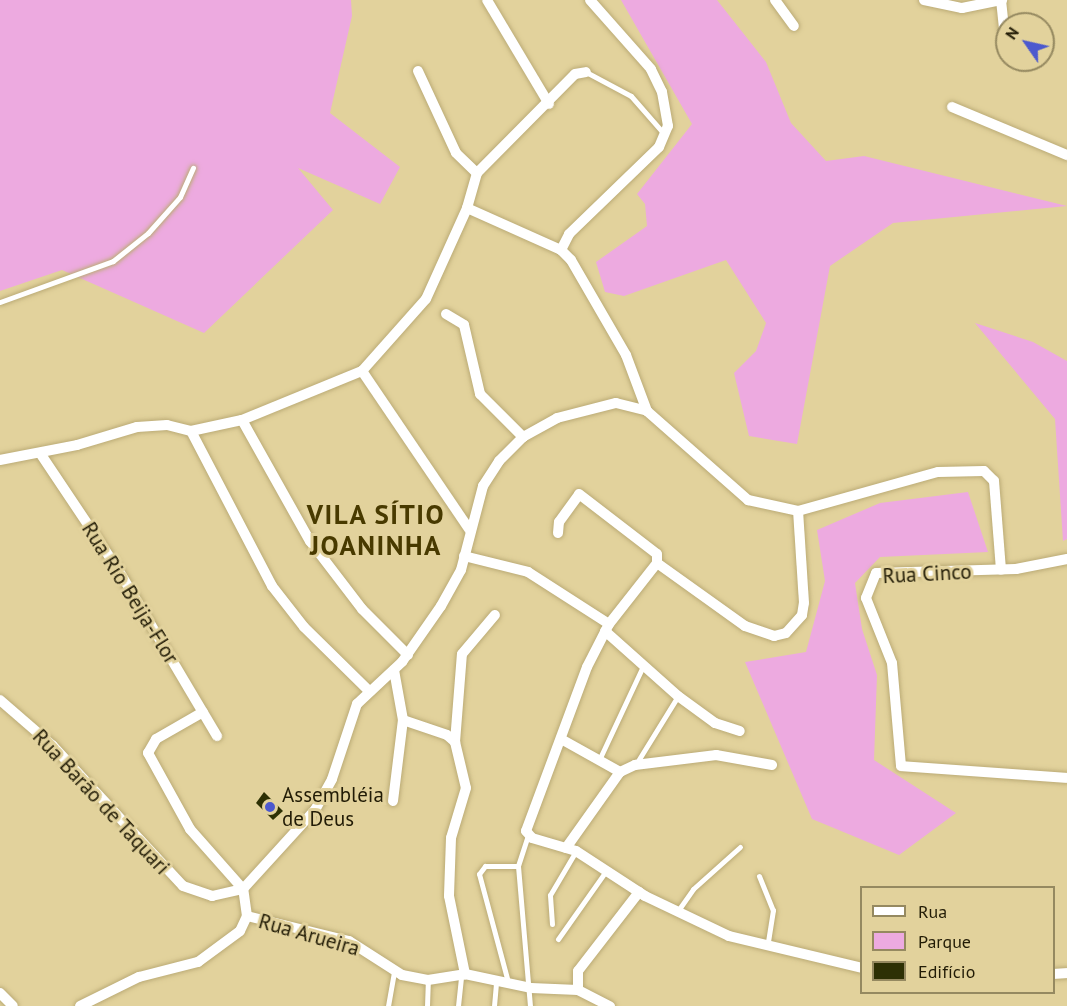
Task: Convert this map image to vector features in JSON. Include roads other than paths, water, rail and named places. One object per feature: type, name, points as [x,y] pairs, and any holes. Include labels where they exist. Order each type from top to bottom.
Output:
[{"type":"street","points":[[487,0],[549,104]]},
{"type":"street","points":[[561,250],[569,234],[622,187],[666,136],[662,92],[651,69],[590,0]]},
{"type":"street","points":[[775,0],[794,26]]},
{"type":"street","points":[[924,0],[969,5],[1002,0]]},
{"type":"street","points":[[418,71],[456,153],[477,173]]},
{"type":"street","points":[[0,460],[40,453],[137,427],[167,426],[191,431],[242,420],[362,371],[426,299],[468,208],[477,173],[549,104],[575,74],[586,72]]},
{"type":"street","points":[[952,107],[1067,155]]},
{"type":"street","points":[[468,208],[561,250],[579,271],[626,355],[647,411],[748,500],[798,512],[938,472],[984,471],[994,481],[1001,570]]},
{"type":"street","points":[[446,314],[466,332],[474,385],[523,436]]},
{"type":"street","points":[[362,371],[470,529]]},
{"type":"street","points":[[243,889],[323,797],[351,717],[368,690],[394,670],[408,655],[451,588],[464,556],[483,486],[523,436],[557,418],[604,404],[647,411]]},
{"type":"street","points":[[242,420],[310,541],[362,609],[408,655]]},
{"type":"street","points":[[191,431],[273,586],[304,627],[368,690]]},
{"type":"street","name":"Rua Rio Beija-Flor","points":[[40,453],[119,571],[217,736]]},
{"type":"street","points":[[558,533],[559,522],[579,494],[657,554],[657,563],[607,628],[526,822],[528,835],[571,849],[622,882],[677,913],[729,936],[860,968]]},
{"type":"street","points":[[657,563],[745,626],[774,636],[786,633],[802,615],[804,603],[798,512]]},
{"type":"street","points":[[464,556],[528,572],[607,628],[678,696],[715,723],[740,731]]},
{"type":"street","name":"Rua Cinco","points":[[1067,559],[1001,570],[876,573],[868,584],[866,598],[895,681],[901,766],[989,775],[1067,778]]},
{"type":"street","points":[[463,975],[449,896],[451,838],[466,789],[455,742],[462,654],[495,615]]},
{"type":"street","points":[[393,801],[403,720],[394,670]]},
{"type":"street","name":"Rua Barão de Taquari","points":[[0,700],[52,745],[183,886],[212,897],[243,889]]},
{"type":"street","points":[[80,1006],[139,976],[198,963],[240,931],[247,916],[243,889],[184,820],[148,753],[156,739],[203,712]]},
{"type":"street","points":[[403,720],[447,735],[455,742]]},
{"type":"street","points":[[561,739],[620,772]]},
{"type":"street","points":[[571,849],[620,772],[635,765],[716,755],[772,765]]},
{"type":"street","points":[[578,990],[574,982],[578,971],[639,892]]},
{"type":"street","name":"Rua Arueira","points":[[247,916],[349,941],[394,971],[428,980],[463,975],[531,988],[578,990],[610,1006]]},
{"type":"street","points":[[0,993],[13,1006]]},
{"type":"lane","points":[[586,72],[640,104],[666,136]]},
{"type":"lane","points":[[0,302],[112,261],[148,233],[180,197],[193,168]]},
{"type":"lane","points":[[599,760],[644,664]]},
{"type":"lane","points":[[635,765],[678,696]]},
{"type":"lane","points":[[528,835],[518,866],[531,988],[530,1006]]},
{"type":"lane","points":[[677,913],[693,889],[740,847]]},
{"type":"lane","points":[[552,924],[550,895],[571,849]]},
{"type":"lane","points":[[508,984],[479,874],[485,866],[518,866]]},
{"type":"lane","points":[[558,939],[606,871]]},
{"type":"lane","points":[[759,876],[773,910],[767,946]]},
{"type":"lane","points":[[388,1006],[394,971]]},
{"type":"lane","points":[[458,1006],[463,975]]},
{"type":"lane","points":[[427,1006],[428,980]]},
{"type":"lane","points":[[494,1006],[496,981]]},
{"type":"place","name":"Assembléia de Deus","points":[[270,807]]},
{"type":"district","name":"VILA SÍTIO JOANINHA","points":[[376,530]]}]
